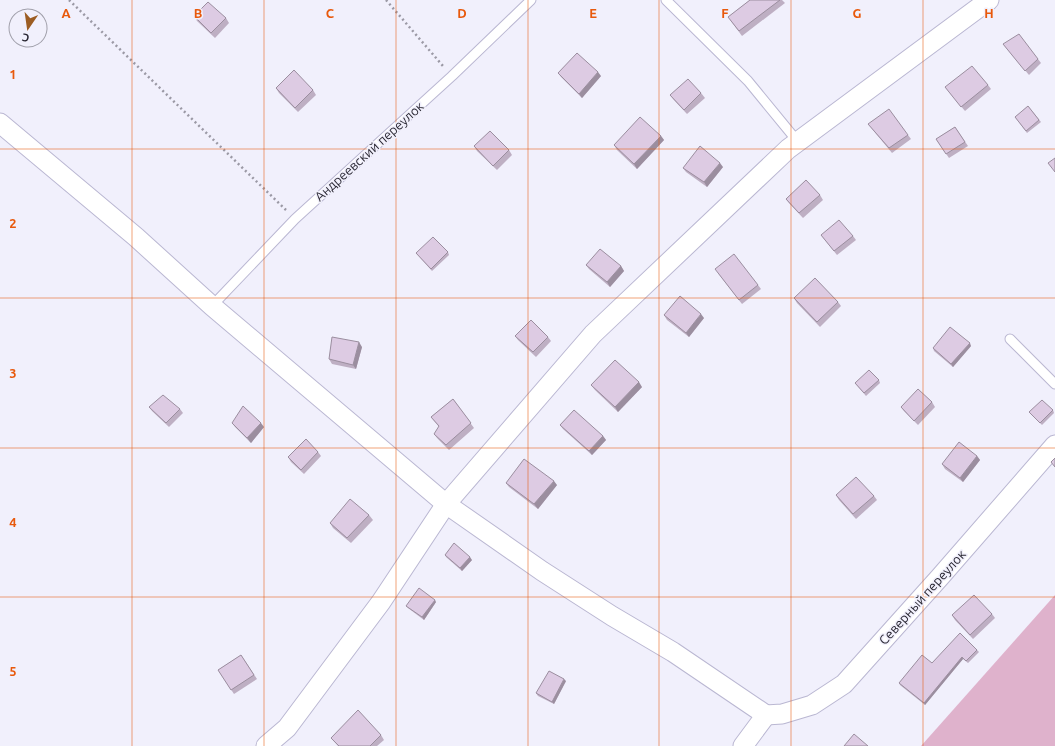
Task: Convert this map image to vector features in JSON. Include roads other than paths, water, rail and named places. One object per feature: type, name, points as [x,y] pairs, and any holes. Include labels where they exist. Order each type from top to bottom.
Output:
[{"type":"street","points":[[266,746],[292,722],[381,602],[446,504],[592,334],[788,149],[989,0]]},
{"type":"street","points":[[0,123],[136,237],[212,306],[446,504],[542,571],[612,616],[673,652],[766,714],[744,746]]},
{"type":"street","name":"Северный переулок","points":[[766,714],[782,714],[812,705],[844,684],[1055,445]]},
{"type":"lane","name":"Андреевский переулок","points":[[212,306],[295,219],[452,76],[531,0]]},
{"type":"lane","points":[[666,0],[748,81],[798,142]]},
{"type":"lane","points":[[1010,339],[1055,384]]}]
